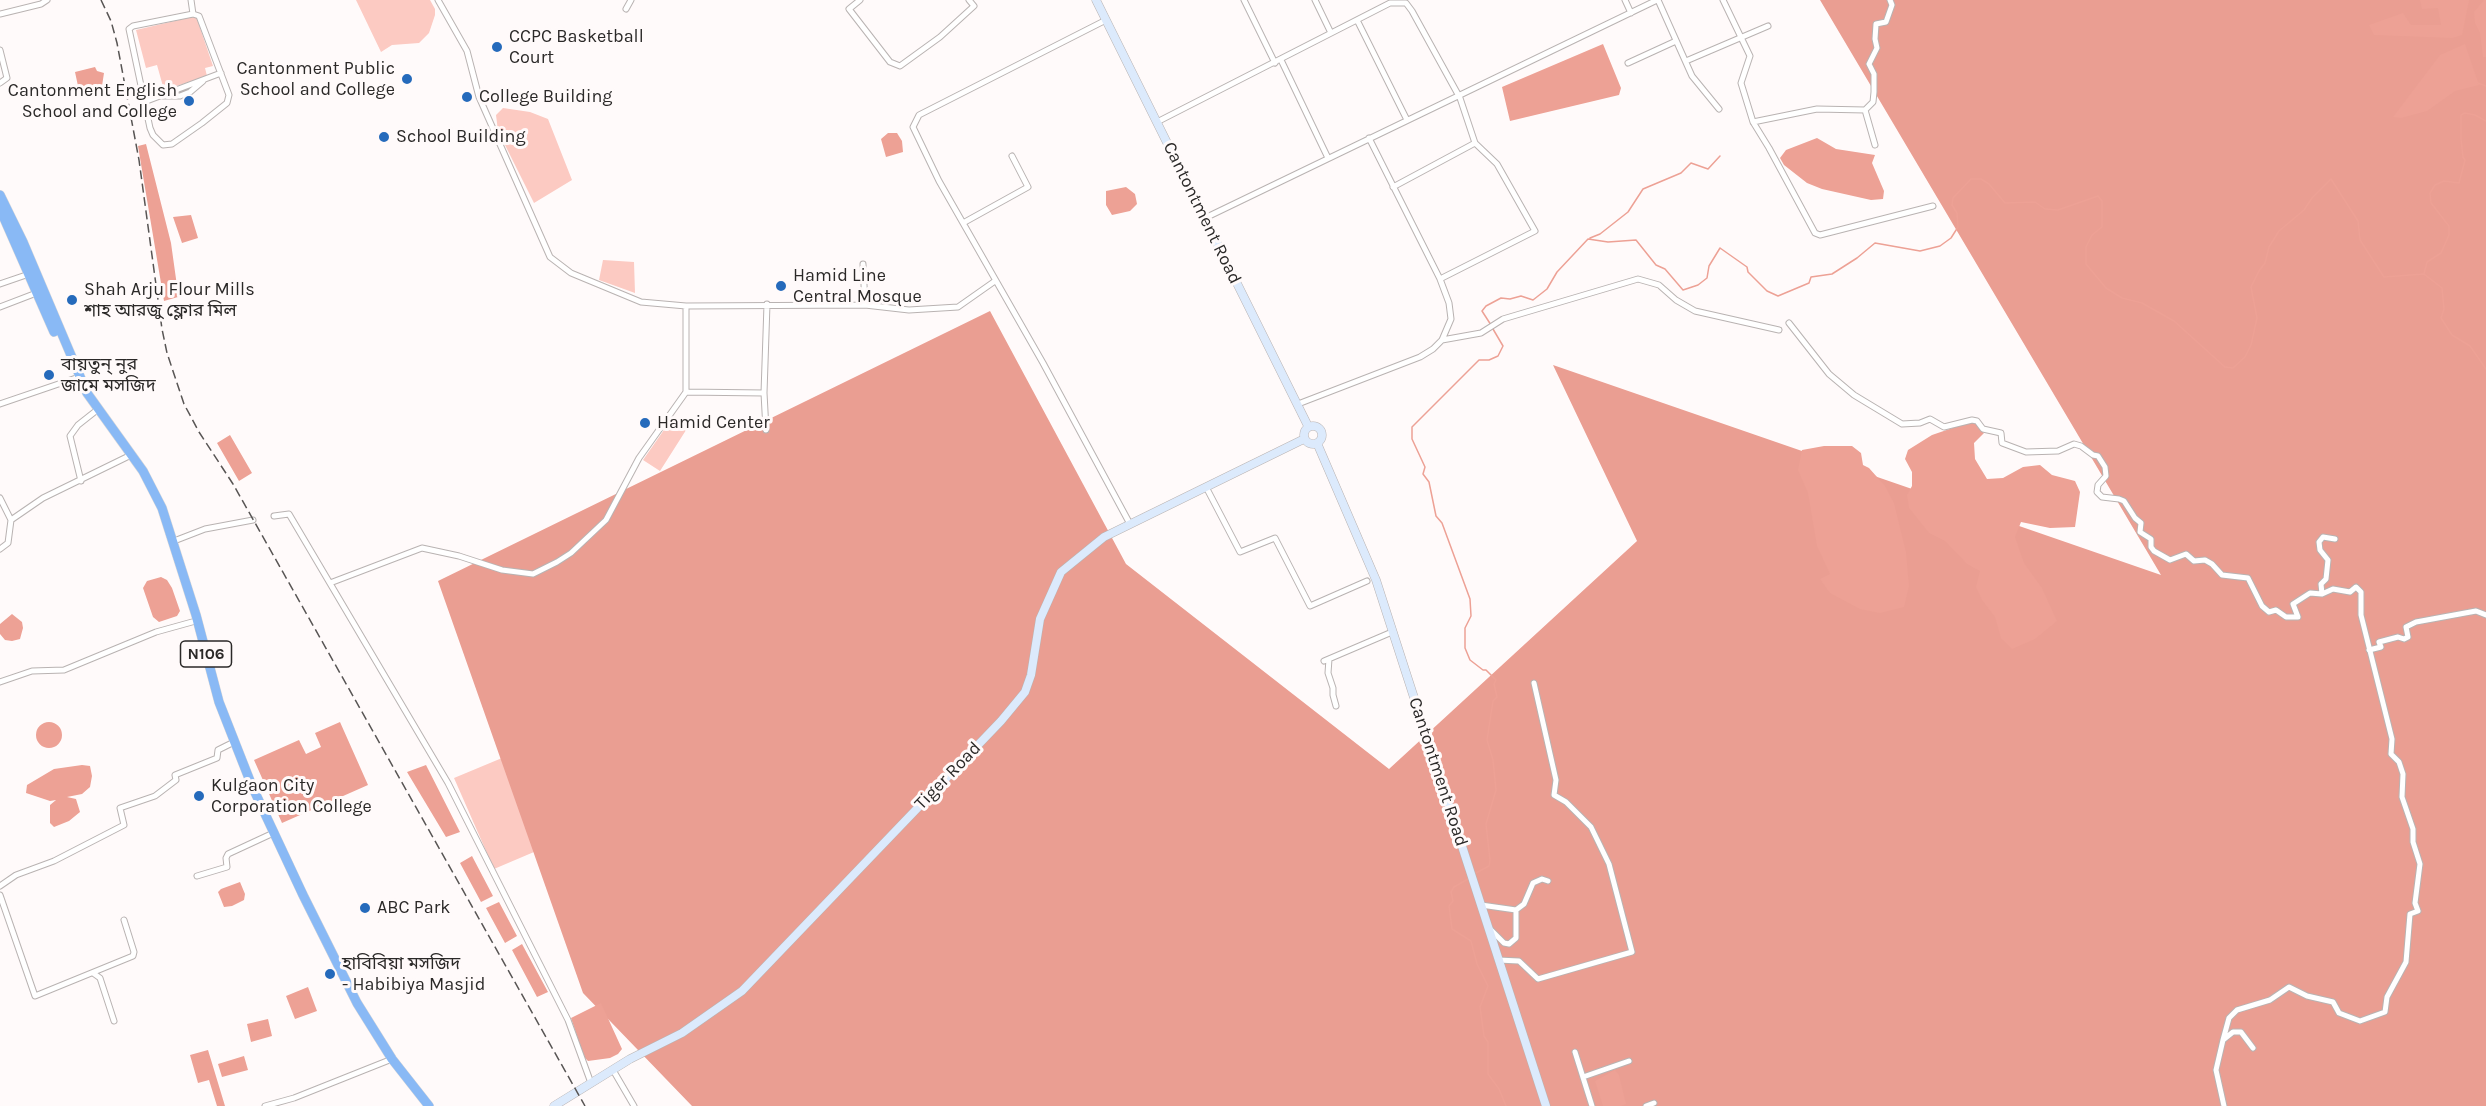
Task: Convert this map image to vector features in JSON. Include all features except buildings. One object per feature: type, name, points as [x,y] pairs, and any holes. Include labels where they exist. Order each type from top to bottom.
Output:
[{"type":"highway","name":"N106","points":[[0,195],[77,377],[95,411],[153,489],[174,541],[219,702],[252,786],[357,1003],[390,1060],[429,1106]]},
{"type":"highway","name":"N106","points":[[0,209],[28,274],[40,292]]},
{"type":"highway","name":"N106","points":[[129,456],[162,522],[209,683],[230,744],[268,835],[353,1007],[422,1106]]},
{"type":"street","points":[[0,14],[41,4],[47,0]]},
{"type":"street","points":[[191,0],[193,14]]},
{"type":"street","points":[[438,0],[468,51],[483,106],[550,257],[571,273],[641,302],[686,306],[865,305],[909,310],[958,307],[995,281]]},
{"type":"street","points":[[626,9],[631,0]]},
{"type":"street","points":[[860,0],[849,9],[890,62],[900,66],[940,37],[974,6],[969,0]]},
{"type":"street","name":"Cantontment Road","points":[[1096,0],[1308,426]]},
{"type":"street","points":[[1244,0],[1328,158]]},
{"type":"street","points":[[1315,0],[1331,33]]},
{"type":"street","points":[[1625,0],[1631,13]]},
{"type":"street","points":[[1205,218],[1657,0],[1692,76],[1719,109]]},
{"type":"street","points":[[1723,0],[1750,56],[1741,83],[1753,122],[1815,233],[1820,235],[1933,206]]},
{"type":"street","points":[[1753,122],[1817,109],[1865,110],[1873,102],[1875,92],[1874,74],[1869,63],[1877,48],[1876,24],[1886,22],[1892,5],[1890,0]]},
{"type":"street","points":[[1157,122],[1390,3],[1406,3],[1458,96],[1475,143],[1497,164],[1535,231],[1440,279]]},
{"type":"street","points":[[193,14],[199,16],[230,96],[227,104],[172,144],[164,145],[153,135],[129,29],[133,26],[193,14]]},
{"type":"street","points":[[1106,20],[919,115],[913,127],[939,181],[1043,363],[1130,524]]},
{"type":"street","points":[[1357,20],[1407,120]]},
{"type":"street","points":[[1686,61],[1768,26]]},
{"type":"street","points":[[1628,63],[1676,41]]},
{"type":"street","points":[[0,50],[8,78],[0,83]]},
{"type":"street","points":[[144,102],[221,73]]},
{"type":"street","points":[[1865,110],[1875,144]]},
{"type":"street","points":[[1298,404],[1420,357],[1442,340],[1451,319],[1449,303],[1440,279],[1369,138]]},
{"type":"street","points":[[1393,187],[1475,143]]},
{"type":"street","points":[[963,223],[1028,187],[1012,156]]},
{"type":"street","points":[[863,264],[865,305]]},
{"type":"street","points":[[0,284],[28,274]]},
{"type":"street","points":[[1442,340],[1481,333],[1503,319],[1638,279],[1659,285],[1676,300],[1695,311],[1779,330]]},
{"type":"street","points":[[0,307],[40,292]]},
{"type":"street","points":[[766,430],[764,393],[767,304]]},
{"type":"street","points":[[330,583],[422,548],[459,556],[502,570],[533,574],[558,562],[606,520],[639,458],[687,392],[686,306]]},
{"type":"street","points":[[1789,323],[1829,374],[1854,395],[1902,424],[1920,423],[1930,419],[1944,427],[1972,420],[1977,421],[1983,429],[2001,433],[2002,443],[2026,452],[2058,451],[2074,444],[2098,456],[2105,467],[2106,476],[2098,485],[2097,492],[2102,497],[2124,501],[2141,523],[2140,532],[2151,539],[2151,547],[2154,551],[2170,560],[2186,554],[2194,561],[2205,560],[2222,574],[2248,578],[2262,606],[2269,612],[2276,610],[2286,617],[2298,617],[2293,604],[2310,593],[2322,594],[2333,589],[2350,592],[2356,587],[2361,592],[2361,615],[2392,739],[2391,754],[2399,762],[2403,774],[2402,797],[2413,828],[2413,842],[2420,864],[2415,903],[2418,911],[2410,914],[2406,962],[2387,997],[2385,1012],[2360,1021],[2339,1013],[2333,1002],[2307,996],[2289,987],[2270,1000],[2238,1010],[2229,1018],[2216,1070],[2223,1106]]},
{"type":"street","points":[[0,404],[77,377]]},
{"type":"street","points":[[687,392],[764,393]]},
{"type":"street","points":[[81,481],[70,436],[95,411]]},
{"type":"street","points":[[1308,426],[1316,426],[1321,430],[1322,438],[1317,443],[1310,444],[1304,439],[1304,432],[1308,426]]},
{"type":"street","name":"Tiger Road","points":[[554,1106],[613,1070],[682,1034],[742,991],[847,884],[940,782],[1001,722],[1025,692],[1031,675],[1040,620],[1061,572],[1104,537],[1304,439]]},
{"type":"street","name":"Cantontment Road","points":[[1317,443],[1376,580],[1546,1106]]},
{"type":"street","points":[[11,520],[43,498],[129,456]]},
{"type":"street","points":[[1206,487],[1240,552],[1275,538],[1310,606],[1366,581]]},
{"type":"street","points":[[0,498],[11,520],[8,543],[0,549]]},
{"type":"street","points":[[274,516],[289,514],[448,783],[568,1020],[591,1083]]},
{"type":"street","points":[[174,541],[205,529],[253,520]]},
{"type":"street","points":[[2322,594],[2321,584],[2326,579],[2328,560],[2320,550],[2319,542],[2323,537],[2335,539]]},
{"type":"street","points":[[2369,650],[2381,647],[2379,642],[2398,637],[2404,639],[2408,636],[2406,627],[2416,622],[2476,611],[2486,615]]},
{"type":"street","points":[[0,682],[32,671],[64,670],[156,632],[192,622]]},
{"type":"street","points":[[1336,706],[1327,660],[1392,632]]},
{"type":"street","points":[[1498,960],[1519,961],[1538,979],[1632,952],[1609,864],[1591,827],[1566,802],[1554,795],[1556,780],[1534,683]]},
{"type":"street","points":[[0,886],[16,875],[49,863],[124,825],[120,808],[155,796],[176,780],[175,775],[218,758],[218,750],[230,744]]},
{"type":"street","points":[[197,876],[227,867],[228,854],[268,835]]},
{"type":"street","points":[[1480,905],[1516,910],[1524,904],[1533,883],[1542,879],[1548,881]]},
{"type":"street","points":[[0,896],[33,995],[37,996],[134,954],[124,920]]},
{"type":"street","points":[[1487,927],[1504,943],[1509,944],[1516,938],[1516,910]]},
{"type":"street","points":[[93,973],[100,978],[114,1021]]},
{"type":"street","points":[[2223,1040],[2233,1032],[2241,1032],[2253,1047]]},
{"type":"street","points":[[1575,1052],[1593,1106]]},
{"type":"street","points":[[265,1106],[294,1098],[390,1060]]},
{"type":"street","points":[[1583,1077],[1629,1061]]},
{"type":"street","points":[[613,1070],[634,1106]]},
{"type":"street","points":[[1646,1106],[1654,1103]]},
{"type":"shaded area","points":[[356,0],[430,0],[435,9],[435,15],[429,33],[419,43],[392,45],[381,52]]},
{"type":"shaded area","points":[[1820,0],[2486,0],[2486,1106],[692,1106],[583,993],[438,581],[990,311],[1126,564],[1389,769],[1637,541],[1553,365],[2161,575]]},
{"type":"shaded area","points":[[2420,0],[2469,0],[2462,35],[2452,38],[2374,35],[2369,25],[2403,13],[2411,25],[2441,25],[2438,8],[2422,9]]},
{"type":"shaded area","points":[[2486,0],[2486,57],[2483,57],[2474,12]]},
{"type":"shaded area","points":[[196,16],[213,66],[205,68],[207,76],[164,90],[157,65],[146,68],[136,30]]},
{"type":"shaded area","points":[[1603,44],[1621,88],[1619,95],[1510,121],[1502,87]]},
{"type":"shaded area","points":[[2465,44],[2479,85],[2455,91],[2427,111],[2401,118],[2393,117],[2440,55]]},
{"type":"shaded area","points":[[95,67],[97,71],[104,73],[102,86],[93,89],[78,86],[75,72]]},
{"type":"shaded area","points":[[503,108],[530,112],[548,119],[572,180],[534,203],[498,131],[496,115]]},
{"type":"shaded area","points":[[888,133],[897,133],[902,141],[903,152],[886,157],[881,139]]},
{"type":"shaded area","points":[[1817,138],[1836,149],[1875,155],[1872,163],[1884,191],[1883,199],[1871,200],[1822,189],[1807,183],[1784,165],[1780,158],[1786,150]]},
{"type":"shaded area","points":[[146,144],[171,243],[177,286],[178,297],[164,301],[138,146]]},
{"type":"shaded area","points":[[1126,187],[1135,194],[1137,204],[1130,211],[1112,215],[1106,205],[1106,191]]},
{"type":"shaded area","points":[[191,215],[198,238],[182,243],[173,217]]},
{"type":"shaded area","points":[[603,260],[634,262],[635,293],[599,280]]},
{"type":"shaded area","points":[[673,417],[688,427],[660,471],[643,460]]},
{"type":"shaded area","points":[[1973,421],[1984,433],[1974,443],[1975,459],[1987,479],[2003,478],[2023,467],[2040,465],[2052,475],[2075,481],[2080,492],[2075,527],[2050,528],[2021,522],[2015,537],[2024,563],[2042,588],[2057,621],[2035,639],[2012,649],[2001,638],[1995,617],[1982,600],[1976,587],[1980,571],[1967,564],[1945,541],[1929,533],[1909,508],[1907,495],[1912,486],[1912,472],[1905,459],[1908,450],[1932,435]]},
{"type":"shaded area","points":[[230,435],[252,473],[239,481],[217,443]]},
{"type":"shaded area","points":[[1824,446],[1852,446],[1861,453],[1863,465],[1869,468],[1885,486],[1894,503],[1906,552],[1909,586],[1904,607],[1880,613],[1860,609],[1830,593],[1820,579],[1830,574],[1817,546],[1808,493],[1798,470],[1802,450]]},
{"type":"shaded area","points":[[161,577],[167,580],[172,588],[180,611],[177,616],[159,622],[153,617],[143,588],[147,581]]},
{"type":"shaded area","points":[[12,614],[22,622],[23,628],[20,639],[12,641],[5,640],[0,634],[0,624]]},
{"type":"shaded area","points":[[49,722],[58,726],[62,735],[58,744],[49,748],[40,744],[36,735],[40,726]]},
{"type":"shaded area","points":[[340,722],[368,785],[282,823],[254,760],[299,740],[306,754],[321,747],[315,733]]},
{"type":"shaded area","points":[[502,758],[541,849],[494,869],[454,778]]},
{"type":"shaded area","points":[[426,765],[460,832],[446,837],[407,772]]},
{"type":"shaded area","points":[[90,766],[92,776],[90,787],[82,794],[67,797],[76,799],[80,812],[69,821],[54,827],[50,823],[50,805],[56,800],[50,801],[26,793],[27,785],[54,769]]},
{"type":"shaded area","points":[[472,856],[493,896],[481,902],[460,863]]},
{"type":"shaded area","points":[[240,882],[245,894],[244,900],[224,907],[218,892]]},
{"type":"shaded area","points":[[499,902],[517,936],[505,943],[486,908]]},
{"type":"shaded area","points":[[522,944],[548,992],[537,997],[512,950]]},
{"type":"shaded area","points":[[308,987],[317,1011],[295,1019],[286,996]]},
{"type":"shaded area","points":[[601,1003],[622,1049],[610,1058],[588,1061],[584,1057],[571,1018]]},
{"type":"shaded area","points":[[268,1019],[272,1036],[251,1042],[247,1024]]},
{"type":"shaded area","points":[[208,1050],[225,1106],[217,1106],[209,1080],[198,1083],[190,1055]]},
{"type":"shaded area","points":[[244,1056],[248,1070],[222,1077],[218,1064]]},
{"type":"shaded area","points":[[1615,1070],[1619,1075],[1626,1104],[1603,1106],[1595,1081]]},
{"type":"waterway","points":[[2478,83],[2486,86]]},
{"type":"waterway","points":[[1491,325],[1482,311],[1486,306],[1501,298],[1510,299],[1521,296],[1533,300],[1547,289],[1557,272],[1588,239],[1608,242],[1636,240],[1656,265],[1665,269],[1683,290],[1698,285],[1707,278],[1709,266],[1720,248],[1747,267],[1748,272],[1767,291],[1778,296],[1809,283],[1811,277],[1832,274],[1875,243],[1920,251],[1940,246],[1951,238],[1958,227],[1957,213],[1952,205],[1953,198],[1971,179],[1981,179],[1989,184],[2005,203],[2035,202],[2045,209],[2058,210],[2098,196],[2102,201],[2102,227],[2092,235],[2086,247],[2086,264],[2106,288],[2122,298],[2142,303],[2174,321],[2225,367],[2233,368],[2245,357],[2251,345],[2257,318],[2251,287],[2265,263],[2269,247],[2279,231],[2304,210],[2312,198],[2331,179],[2358,221],[2360,240],[2384,277],[2424,274],[2427,262],[2441,253],[2449,235],[2449,226],[2431,203],[2430,193],[2435,185],[2444,181],[2459,183],[2465,160],[2461,139],[2461,115],[2465,113],[2475,115],[2486,121]]},
{"type":"waterway","points":[[1590,238],[1600,234],[1628,212],[1643,189],[1681,173],[1691,163],[1708,169],[1720,156]]},
{"type":"waterway","points":[[2424,274],[2442,288],[2444,309],[2441,318],[2452,335],[2470,346],[2486,369]]},
{"type":"waterway","points":[[1474,874],[1489,866],[1490,860],[1486,824],[1496,790],[1493,760],[1487,740],[1493,701],[1497,697],[1494,684],[1496,680],[1486,670],[1470,660],[1465,648],[1465,628],[1471,616],[1470,599],[1442,523],[1436,516],[1429,482],[1423,474],[1425,467],[1412,439],[1412,427],[1479,360],[1489,360],[1498,356],[1503,346],[1493,329]]},
{"type":"waterway","points":[[1468,879],[1454,887],[1451,892],[1453,901],[1449,906],[1452,929],[1471,941],[1477,964],[1488,986],[1480,1007],[1484,1036],[1488,1042],[1488,1074],[1499,1089],[1506,1106]]},
{"type":"railway","points":[[101,0],[111,21],[117,43],[139,160],[162,329],[167,353],[184,404],[199,432],[233,484],[585,1106]]},
{"type":"place","name":"CCPC Basketball Court","points":[[497,47]]},
{"type":"place","name":"Cantonment Public School and College","points":[[407,79]]},
{"type":"place","name":"College Building","points":[[467,97]]},
{"type":"place","name":"Cantonment English School and College","points":[[189,101]]},
{"type":"place","name":"School Building","points":[[384,137]]},
{"type":"place","name":"Hamid Line Central Mosque","points":[[781,286]]},
{"type":"place","name":"Shah Arju Flour Mills শাহ আরজু ফ্লোর মিল","points":[[72,300]]},
{"type":"place","name":"বায়তুন্ নুর জামে মসজিদ","points":[[49,375]]},
{"type":"place","name":"Hamid Center","points":[[645,423]]},
{"type":"place","name":"Kulgaon City Corporation College","points":[[199,796]]},
{"type":"place","name":"ABC Park","points":[[365,908]]},
{"type":"place","name":"হাবিবিয়া মসজিদ - Habibiya Masjid","points":[[330,974]]}]
